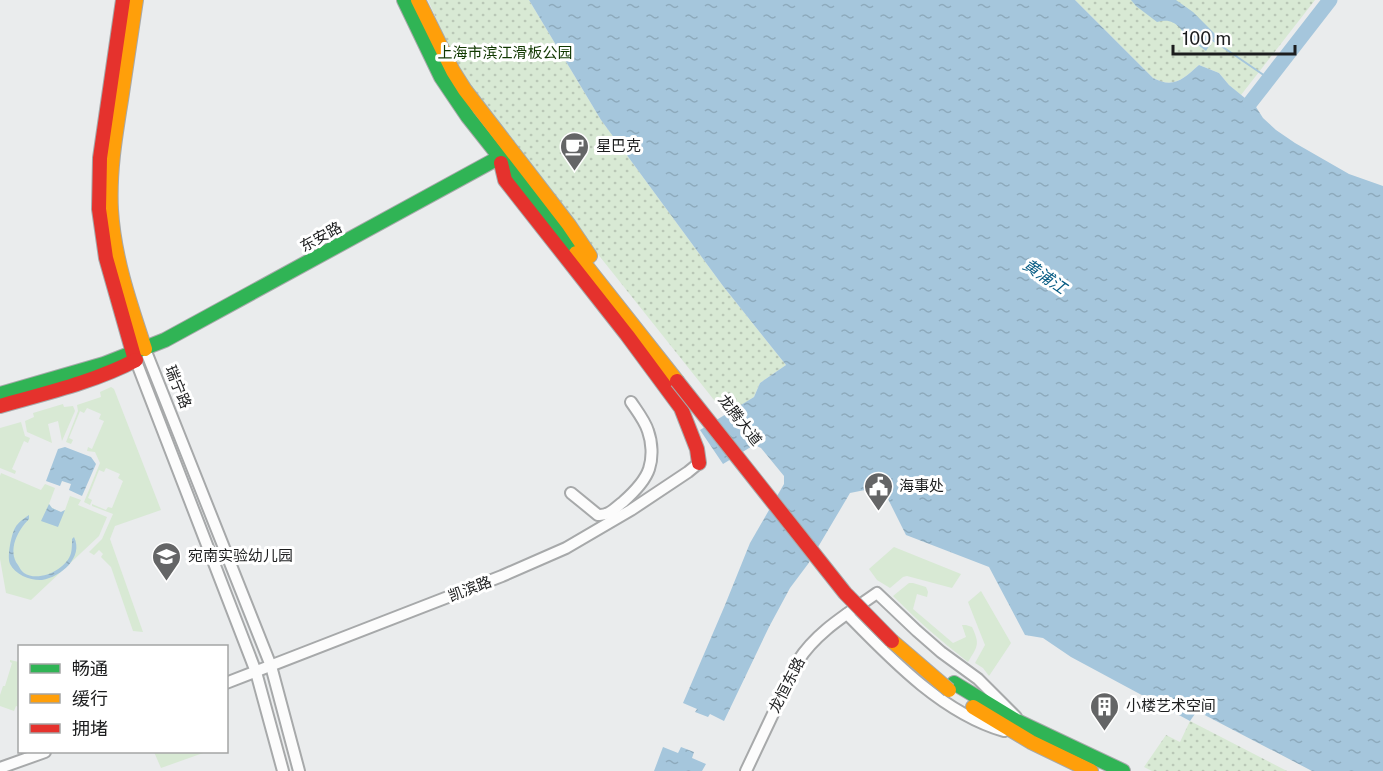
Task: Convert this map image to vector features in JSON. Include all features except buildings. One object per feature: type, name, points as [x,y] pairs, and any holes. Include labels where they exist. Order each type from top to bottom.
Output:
[{"type":"street","name":"瑞宁路","points":[[123,0],[100,158],[99,209],[106,258],[138,354],[256,672],[283,771]]},
{"type":"street","name":"瑞宁路","points":[[136,0],[112,159],[111,204],[118,257],[138,354],[271,666],[299,771]]},
{"type":"street","name":"龙腾大道","points":[[404,0],[441,77],[464,111],[506,155],[845,593],[900,650],[952,687],[1091,771]]},
{"type":"street","name":"龙腾大道","points":[[418,0],[453,71],[506,155]]},
{"type":"street","name":"东安路","points":[[0,406],[115,371],[138,354],[506,155]]},
{"type":"street","points":[[506,155],[505,180],[627,335],[681,408],[697,449],[699,463]]},
{"type":"street","name":"东安路","points":[[0,394],[138,354]]},
{"type":"street","points":[[571,494],[598,515],[603,515],[610,513],[627,499],[640,483],[649,469],[651,448],[648,429],[632,402]]},
{"type":"street","name":"凯滨路","points":[[228,682],[502,576],[566,548],[631,510],[699,463]]},
{"type":"street","name":"龙恒东路","points":[[746,771],[803,652],[814,639],[877,593],[925,638],[978,679],[1019,729]]},
{"type":"street","points":[[847,614],[893,659],[948,704],[986,724],[1019,729]]},
{"type":"street","name":"龙腾大道","points":[[1019,729],[1076,750],[1123,771]]},
{"type":"street","points":[[0,768],[42,753]]},
{"type":"green space","name":"上海市滨江滑板公园","points":[[428,0],[529,0],[601,120],[723,286],[786,365],[760,383],[754,397],[726,415],[477,99],[458,68]]},
{"type":"green space","points":[[1075,0],[1315,0],[1241,95],[1219,73],[1199,65],[1178,81],[1167,83],[1153,78]]},
{"type":"green space","points":[[111,387],[114,389],[161,510],[115,526],[110,539],[143,632],[133,631],[111,567],[101,557],[103,554],[99,550],[94,555],[89,552],[102,539],[113,514],[92,506],[92,504],[106,510],[108,507],[112,508],[123,481],[118,478],[120,474],[106,468],[104,472],[99,470],[88,498],[92,500],[90,505],[84,502],[100,463],[95,452],[87,451],[88,447],[92,449],[104,421],[99,419],[101,414],[87,408],[84,413],[80,411],[69,438],[73,440],[71,444],[66,442],[78,411],[77,405],[101,397],[100,392]]},
{"type":"green space","points":[[63,404],[64,407],[73,406],[75,411],[62,441],[58,421],[48,424],[52,443],[27,432],[25,421],[34,417],[33,413]]},
{"type":"green space","points":[[21,422],[25,436],[30,438],[28,443],[24,441],[12,469],[16,471],[15,474],[0,468],[0,428]]},
{"type":"green space","points":[[1,473],[41,490],[45,484],[55,488],[49,504],[61,512],[65,510],[70,496],[81,500],[78,505],[107,517],[99,536],[31,600],[6,593],[0,559]]},
{"type":"green space","points":[[894,547],[961,574],[952,588],[907,576],[890,588],[877,580],[869,569]]},
{"type":"green space","points":[[909,583],[926,587],[928,592],[927,597],[917,594],[913,609],[953,643],[966,637],[962,625],[972,627],[977,645],[968,662],[893,596]]},
{"type":"green space","points":[[981,591],[1011,643],[989,676],[975,663],[985,645],[968,602]]},
{"type":"green space","points":[[10,660],[18,662],[18,707],[16,706],[14,711],[0,706],[0,695],[12,663]]},
{"type":"green space","points":[[1190,721],[1287,771],[1152,771],[1144,767],[1166,735],[1180,742]]},
{"type":"green space","points":[[154,753],[203,753],[161,768]]},
{"type":"water","name":"黄浦江","points":[[529,0],[1075,0],[1153,78],[1167,83],[1178,81],[1199,65],[1219,73],[1229,85],[1256,107],[1263,118],[1276,130],[1349,174],[1383,186],[1383,771],[1312,771],[1197,711],[1190,721],[1071,657],[1043,638],[1025,635],[989,567],[906,535],[888,499],[865,490],[850,493],[808,564],[790,588],[724,721],[710,714],[708,717],[695,712],[697,709],[683,703],[750,543],[784,484],[784,476],[761,448],[754,445],[723,464],[700,430],[754,397],[760,383],[786,365],[723,286],[601,120]]},
{"type":"water","points":[[1131,0],[1176,0],[1193,12],[1216,35],[1206,51],[1176,25],[1169,21],[1157,22]]},
{"type":"water","points":[[65,447],[91,457],[96,464],[82,496],[69,490],[71,484],[62,481],[60,486],[46,481],[58,449]]},
{"type":"water","points":[[49,504],[61,512],[65,510],[58,527],[41,521]]},
{"type":"water","points":[[29,515],[29,519],[15,540],[14,547],[15,559],[24,573],[37,576],[52,573],[68,559],[74,537],[76,544],[76,552],[69,565],[56,575],[42,580],[20,574],[12,568],[9,562],[14,531],[17,524]]},
{"type":"water","points":[[663,747],[678,753],[681,747],[694,752],[692,758],[706,764],[702,771],[654,771]]},
{"type":"waterway","points":[[1250,103],[1330,0]]},
{"type":"waterway","points":[[1211,39],[1268,78]]},
{"type":"traffic: fast","points":[[404,0],[441,77],[468,117],[576,253]]},
{"type":"traffic: fast","points":[[0,394],[104,364],[165,340],[511,151]]},
{"type":"traffic: fast","points":[[954,683],[1015,720],[1123,771]]},
{"type":"traffic: slow","points":[[136,0],[115,141],[111,210],[119,263],[145,349]]},
{"type":"traffic: slow","points":[[418,0],[453,71],[465,90],[569,225],[590,256]]},
{"type":"traffic: slow","points":[[576,253],[677,381]]},
{"type":"traffic: slow","points":[[892,641],[949,690]]},
{"type":"traffic: slow","points":[[973,707],[1031,742],[1091,771]]},
{"type":"traffic: jam","points":[[123,0],[100,158],[99,209],[106,258],[135,360]]},
{"type":"traffic: jam","points":[[501,163],[505,180],[627,335],[681,408],[697,449],[699,463]]},
{"type":"traffic: jam","points":[[0,406],[87,381],[136,360]]},
{"type":"traffic: jam","points":[[677,381],[845,593],[892,641]]},
{"type":"place","name":"星巴克","points":[[575,172]]},
{"type":"place","name":"海事处","points":[[878,512]]},
{"type":"place","name":"宛南实验幼儿园","points":[[167,582]]},
{"type":"place","name":"小楼艺术空间","points":[[1105,732]]}]
